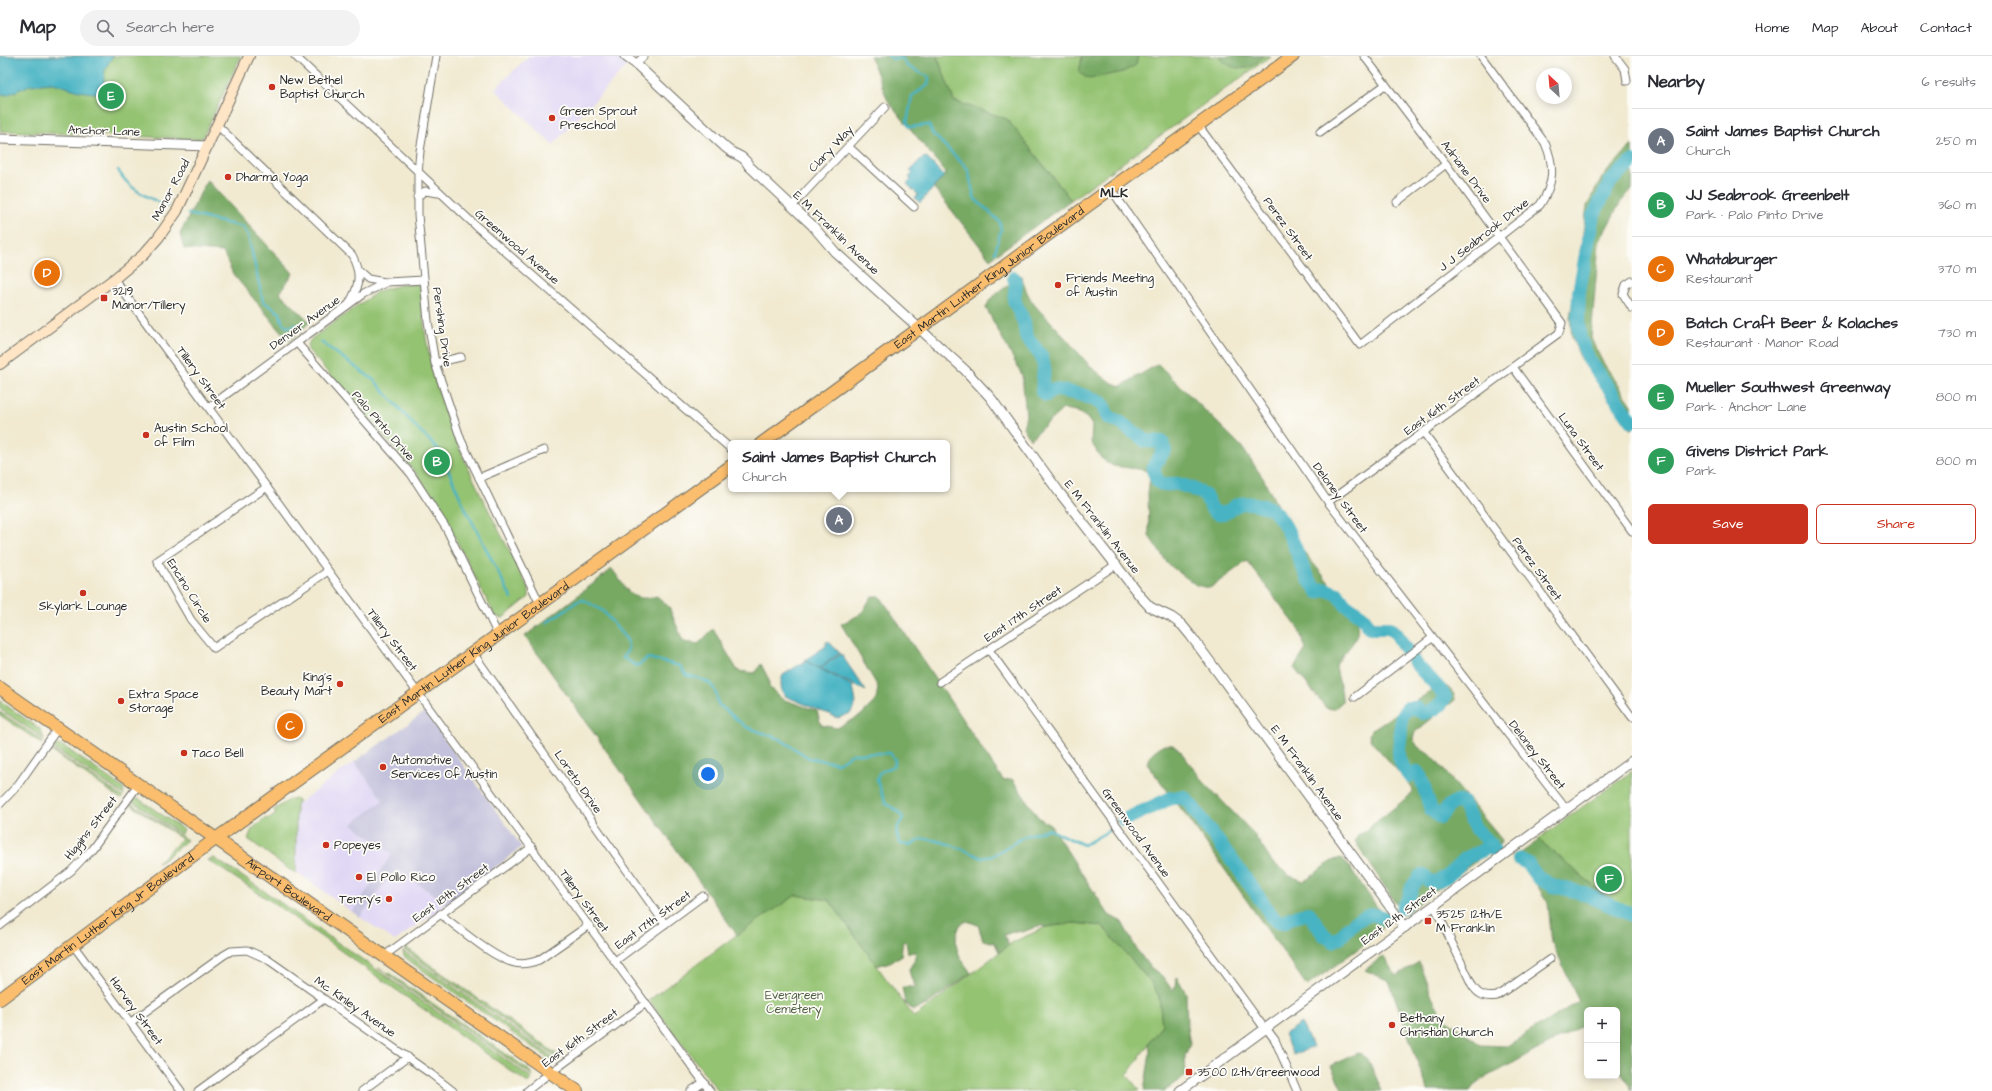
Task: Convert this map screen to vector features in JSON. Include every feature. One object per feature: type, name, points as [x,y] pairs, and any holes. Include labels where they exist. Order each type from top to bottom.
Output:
[{"type":"main road","name":"Manor Road","points":[[0,364],[114,279],[143,255],[177,211],[249,56]]},
{"type":"main road","name":"East Martin Luther King Junior Boulevard","points":[[766,440],[1293,56]]},
{"type":"main road","name":"East Martin Luther King Junior Boulevard","points":[[216,839],[728,468]]},
{"type":"main road","name":"Airport Boulevard","points":[[0,688],[577,1091]]},
{"type":"main road","name":"East Martin Luther King Jr Boulevard","points":[[0,999],[216,839]]},
{"type":"street","name":"Greenwood Avenue","points":[[295,56],[440,194],[728,446]]},
{"type":"street","name":"Pershing Drive","points":[[436,56],[420,152],[418,173],[418,197],[424,280],[434,363],[461,440],[540,604]]},
{"type":"street","name":"E M Franklin Avenue","points":[[625,56],[635,60],[731,152],[737,162],[742,165],[749,166],[792,206],[812,225],[835,252],[920,328],[965,370],[990,396],[1059,492],[1150,607],[1171,616],[1182,624],[1405,927]]},
{"type":"street","points":[[635,60],[644,56]]},
{"type":"street","name":"Adriane Drive","points":[[1364,56],[1446,164],[1562,323]]},
{"type":"street","name":"J J Seabrook Drive","points":[[1360,346],[1540,205],[1549,192],[1552,177],[1551,156],[1545,143],[1481,56]]},
{"type":"street","points":[[1615,56],[1625,69],[1627,81]]},
{"type":"street","points":[[1320,132],[1386,85]]},
{"type":"street","name":"Clary Way","points":[[792,206],[886,107]]},
{"type":"street","points":[[217,125],[352,254],[358,270],[358,284],[356,293],[348,305]]},
{"type":"street","name":"Perez Street","points":[[1198,125],[1360,346]]},
{"type":"street","name":"Anchor Lane","points":[[0,139],[208,146]]},
{"type":"street","points":[[849,147],[914,207]]},
{"type":"street","points":[[1397,202],[1446,164]]},
{"type":"street","name":"Deloney Street","points":[[1111,189],[1328,502],[1566,809]]},
{"type":"street","points":[[418,197],[422,192],[427,190],[440,194]]},
{"type":"street","points":[[358,270],[368,279],[387,282]]},
{"type":"street","name":"Tillery Street","points":[[114,279],[710,1091]]},
{"type":"street","name":"Denver Avenue","points":[[209,407],[363,294],[387,282],[424,280]]},
{"type":"street","points":[[1632,281],[1626,285],[1624,291],[1624,297],[1632,308]]},
{"type":"street","name":"East 16th Street","points":[[1328,502],[1559,333],[1562,323]]},
{"type":"street","name":"Palo Pinto Drive","points":[[297,343],[411,474],[446,528],[498,635]]},
{"type":"street","points":[[434,363],[461,357]]},
{"type":"street","name":"Luna Street","points":[[1512,367],[1632,531]]},
{"type":"street","name":"Perez Street","points":[[1424,433],[1632,717]]},
{"type":"street","points":[[479,478],[544,450]]},
{"type":"street","name":"Encino Circle","points":[[267,487],[157,561],[191,620],[214,648],[328,571]]},
{"type":"street","name":"East 17th Street","points":[[940,682],[1117,564]]},
{"type":"street","points":[[1355,697],[1432,638]]},
{"type":"street","name":"Greenwood Avenue","points":[[989,650],[1265,1029],[1275,1040],[1297,1091]]},
{"type":"street","name":"Loreto Drive","points":[[473,653],[665,924]]},
{"type":"street","points":[[0,804],[17,786],[58,728]]},
{"type":"street","name":"East 12th Street","points":[[1180,1091],[1632,761]]},
{"type":"street","name":"Higgins Street","points":[[0,926],[71,871],[92,849],[139,784]]},
{"type":"street","name":"East 18th Street","points":[[384,956],[532,848]]},
{"type":"street","name":"East 17th Street","points":[[615,961],[703,896]]},
{"type":"street","points":[[1434,905],[1472,985],[1477,993],[1485,997],[1496,996],[1550,959]]},
{"type":"street","points":[[440,914],[502,958],[522,964],[530,963],[546,956],[589,925]]},
{"type":"street","name":"Harvey Street","points":[[73,944],[181,1091]]},
{"type":"street","name":"Mc Kinley Avenue","points":[[131,1022],[216,960],[231,952],[247,950],[261,956],[324,999],[408,1057],[453,1091]]},
{"type":"street","points":[[198,1091],[324,999]]},
{"type":"street","name":"East 16th Street","points":[[527,1091],[646,1003]]},
{"type":"street","points":[[362,1091],[408,1057]]},
{"type":"street","points":[[691,1091],[704,1082]]},
{"type":"shaded area","name":"Green Sprout Preschool","points":[[529,56],[610,56],[618,58],[627,66],[553,145],[495,89]]},
{"type":"shaded area","points":[[425,712],[522,847],[447,904],[398,870],[389,877],[360,917],[352,912],[392,854],[352,824],[383,800],[354,762]]},
{"type":"shaded area","points":[[354,762],[383,800],[393,854],[352,912],[297,872],[296,805]]},
{"type":"shaded area","points":[[398,870],[447,904],[395,941],[360,917],[389,877]]},
{"type":"green space","points":[[0,56],[241,56],[203,137],[200,139],[0,131]]},
{"type":"green space","points":[[870,56],[937,56],[954,101],[1007,119],[1071,200],[990,259],[934,188],[946,173],[888,101]]},
{"type":"green space","points":[[937,56],[1271,56],[1071,200],[1007,119],[954,101]]},
{"type":"green space","points":[[1082,56],[1138,56],[1136,65],[1123,72],[1089,79],[1079,73]]},
{"type":"green space","points":[[1219,56],[1263,56],[1254,65],[1240,68],[1230,66]]},
{"type":"green space","points":[[1632,145],[1632,189],[1620,203],[1599,242],[1591,338],[1602,361],[1632,405],[1632,430],[1581,359],[1572,338],[1570,318],[1587,206],[1603,176]]},
{"type":"green space","points":[[207,180],[293,273],[280,293],[310,322],[289,341],[233,274],[223,252],[184,249],[180,234]]},
{"type":"green space","points":[[1021,275],[1027,293],[1035,306],[1085,360],[1103,376],[1121,386],[1158,364],[1241,446],[1263,478],[1296,542],[1356,616],[1358,631],[1356,637],[1336,665],[1342,693],[1342,702],[1334,709],[1326,708],[1294,668],[1306,649],[1298,628],[1247,561],[1210,588],[1196,585],[1168,564],[1149,536],[1148,493],[1150,477],[1145,470],[1113,466],[1101,458],[1091,442],[1092,425],[1087,418],[1076,411],[1063,409],[1030,439],[1023,427],[1026,416],[1022,375],[986,308],[990,299]]},
{"type":"green space","points":[[418,284],[420,286],[428,349],[438,388],[448,418],[472,477],[529,590],[529,597],[503,618],[495,616],[444,516],[417,474],[307,347],[311,339],[378,291],[400,285]]},
{"type":"green space","points":[[612,569],[630,593],[640,598],[657,596],[669,607],[683,641],[698,644],[713,629],[738,671],[755,673],[761,664],[769,680],[769,687],[782,699],[817,711],[821,725],[837,728],[860,716],[876,700],[878,687],[841,624],[861,614],[872,596],[880,596],[1003,780],[1012,779],[1038,817],[1051,826],[1109,915],[1122,922],[1137,950],[1149,966],[1163,977],[1172,990],[1176,987],[1177,977],[1186,993],[1187,1027],[1190,1044],[1185,1056],[1186,1076],[1165,1091],[1144,1091],[1150,1053],[1149,1043],[1162,1025],[1159,996],[1150,981],[1102,926],[1074,923],[1046,927],[1041,925],[1023,932],[1015,931],[1004,935],[1009,945],[999,952],[995,943],[983,940],[978,925],[967,921],[960,925],[957,932],[956,945],[960,956],[971,973],[926,1005],[913,1010],[905,1003],[902,987],[916,987],[911,978],[909,969],[914,961],[916,952],[908,953],[906,942],[903,941],[901,956],[890,962],[877,966],[829,900],[796,895],[737,935],[525,636]]},
{"type":"green space","points":[[1442,684],[1451,690],[1455,700],[1415,732],[1413,739],[1418,747],[1433,757],[1502,840],[1501,843],[1405,913],[1400,910],[1355,841],[1357,837],[1413,793],[1412,787],[1371,741],[1369,735],[1371,730]]},
{"type":"green space","points":[[0,701],[40,729],[44,739],[0,709]]},
{"type":"green space","points":[[0,712],[43,741],[42,744],[0,715]]},
{"type":"green space","points":[[55,745],[63,746],[123,788],[124,795],[52,747]]},
{"type":"green space","points":[[1164,745],[1173,745],[1181,752],[1203,781],[1253,833],[1272,862],[1290,876],[1304,881],[1336,859],[1341,858],[1346,862],[1384,917],[1384,926],[1377,935],[1307,986],[1189,819],[1147,764],[1151,754]]},
{"type":"green space","points":[[51,749],[123,797],[121,799],[50,750]]},
{"type":"green space","points":[[1632,771],[1632,918],[1538,839]]},
{"type":"green space","points":[[134,799],[139,799],[184,830],[181,834],[132,801]]},
{"type":"green space","points":[[290,799],[296,799],[299,802],[296,805],[296,873],[248,839],[252,829],[266,818],[269,819],[276,814],[274,810]]},
{"type":"green space","points":[[131,803],[187,840],[162,861],[157,863],[182,839],[130,804]]},
{"type":"green space","points":[[1539,840],[1632,918],[1632,1091],[1620,1069],[1620,1007],[1584,1007],[1584,1025],[1476,1083],[1470,1091],[1428,1091],[1389,981],[1365,970],[1383,956],[1396,976],[1419,962],[1432,997],[1443,1017],[1481,1045],[1507,1046],[1579,1001],[1552,943],[1548,903],[1518,855]]},
{"type":"green space","points":[[214,858],[261,889],[532,1078],[528,1083],[269,900],[208,860]]},
{"type":"green space","name":"Evergreen Cemetery","points":[[796,895],[829,900],[914,1017],[1013,942],[1046,927],[1074,923],[1102,926],[1150,981],[1159,996],[1162,1025],[1127,1075],[1140,1091],[718,1091],[649,1000],[743,930]]},
{"type":"green space","points":[[405,947],[562,1058],[561,1059],[552,1054],[405,950]]},
{"type":"green space","points":[[403,951],[560,1061],[554,1062],[411,962],[404,956]]},
{"type":"green space","points":[[378,968],[390,974],[529,1070],[533,1076]]},
{"type":"green space","points":[[1357,1053],[1362,1054],[1369,1061],[1382,1091],[1343,1091],[1331,1066]]},
{"type":"water","points":[[0,56],[114,56],[107,66],[104,76],[107,99],[102,100],[101,94],[79,91],[53,83],[30,85],[7,95],[0,94]]},
{"type":"water","points":[[926,157],[944,176],[920,203],[915,198],[918,195],[907,184],[911,180],[909,177],[913,174],[910,171],[921,159]]},
{"type":"water","points":[[828,641],[840,653],[819,668],[805,660],[826,646],[826,642]]},
{"type":"water","points":[[841,654],[866,691],[820,668]]},
{"type":"water","points":[[805,661],[853,686],[856,703],[851,713],[838,718],[785,696],[781,686],[783,675]]},
{"type":"water","points":[[1301,1023],[1313,1047],[1293,1055],[1284,1034]]},
{"type":"waterway","points":[[888,56],[893,59],[902,58],[907,66],[929,77],[928,85],[912,96],[907,122],[909,127],[929,125],[932,133],[968,169],[974,197],[1000,222],[1001,230],[995,252]]},
{"type":"waterway","points":[[1632,162],[1611,181],[1593,216],[1579,292],[1578,321],[1580,339],[1589,360],[1632,421]]},
{"type":"waterway","points":[[118,170],[122,177],[133,188],[167,206]]},
{"type":"waterway","points":[[188,214],[243,227],[248,235],[263,301],[280,313],[282,322],[287,327],[297,325],[301,328]]},
{"type":"waterway","points":[[1014,278],[1016,284],[1014,300],[1024,322],[1026,336],[1042,357],[1044,367],[1042,392],[1046,395],[1052,390],[1057,390],[1083,395],[1102,403],[1109,418],[1118,421],[1146,441],[1162,442],[1165,449],[1155,464],[1153,470],[1158,481],[1164,484],[1178,484],[1199,491],[1206,497],[1211,508],[1215,512],[1224,513],[1237,505],[1248,503],[1267,507],[1274,511],[1286,527],[1306,575],[1318,592],[1324,589],[1338,594],[1345,604],[1362,616],[1370,628],[1389,628],[1396,633],[1406,650]]},
{"type":"waterway","points":[[321,342],[375,381],[414,425],[440,451],[464,506],[512,599]]},
{"type":"waterway","points":[[546,623],[578,601],[584,600],[603,611],[627,640],[628,649],[623,658],[637,666],[648,658],[680,666],[686,675],[699,678],[709,683],[715,690],[718,704],[746,727],[780,739],[809,758],[838,763],[852,754],[890,753],[895,760],[893,766],[879,773],[877,781],[886,804],[898,811],[903,818],[897,831],[897,837],[901,844],[910,845],[924,839],[938,841],[982,858],[992,856],[1025,836],[1048,829],[1084,845],[1110,830]]},
{"type":"waterway","points":[[1413,660],[1438,687],[1445,697],[1439,706],[1431,711],[1423,713],[1416,708],[1408,708],[1402,716],[1399,750],[1402,764],[1409,776],[1417,772],[1420,775],[1431,810],[1440,817],[1454,802],[1462,802],[1475,828],[1491,844],[1490,847]]},
{"type":"waterway","points":[[1124,820],[1171,798],[1184,797],[1275,920],[1283,923],[1290,918],[1309,913],[1324,935],[1333,941],[1340,937],[1356,921],[1371,914],[1385,918]]},
{"type":"waterway","points":[[1402,908],[1408,900],[1412,887],[1420,876],[1425,876],[1433,883],[1448,876],[1466,858],[1490,847],[1494,850]]},
{"type":"waterway","points":[[1519,859],[1527,863],[1538,878],[1553,886],[1583,893],[1632,915]]},
{"type":"place","name":"New Bethel Baptist Church","points":[[272,87]]},
{"type":"place","name":"Mueller Southwest Greenway","points":[[111,96]]},
{"type":"place","name":"Green Sprout Preschool","points":[[552,118]]},
{"type":"place","name":"Dharma Yoga","points":[[228,177]]},
{"type":"place","name":"Batch Craft Beer & Kolaches","points":[[47,273]]},
{"type":"place","name":"Friends Meeting of Austin","points":[[1058,285]]},
{"type":"place","name":"3219 Manor/Tillery","points":[[104,298]]},
{"type":"place","name":"Austin School of Film","points":[[146,435]]},
{"type":"place","name":"JJ Seabrook Greenbelt","points":[[437,462]]},
{"type":"place","name":"Saint James Baptist Church","points":[[839,520]]},
{"type":"place","name":"Skylark Lounge","points":[[83,593]]},
{"type":"place","name":"King's Beauty Mart","points":[[340,684]]},
{"type":"place","name":"Extra Space Storage","points":[[121,701]]},
{"type":"place","name":"Whataburger","points":[[290,726]]},
{"type":"place","name":"Taco Bell","points":[[184,753]]},
{"type":"place","name":"Automotive Services Of Austin","points":[[383,767]]},
{"type":"place","name":"Popeyes","points":[[326,845]]},
{"type":"place","name":"El Pollo Rico","points":[[359,877]]},
{"type":"place","name":"Givens District Park","points":[[1609,879]]},
{"type":"place","name":"Terry’s","points":[[389,899]]},
{"type":"place","name":"3525 12th/E M Franklin","points":[[1428,921]]},
{"type":"place","name":"Bethany Christian Church","points":[[1392,1025]]},
{"type":"place","name":"3500 12th/Greenwood","points":[[1189,1072]]},
{"type":"district","name":"MLK","points":[[1114,193]]}]
